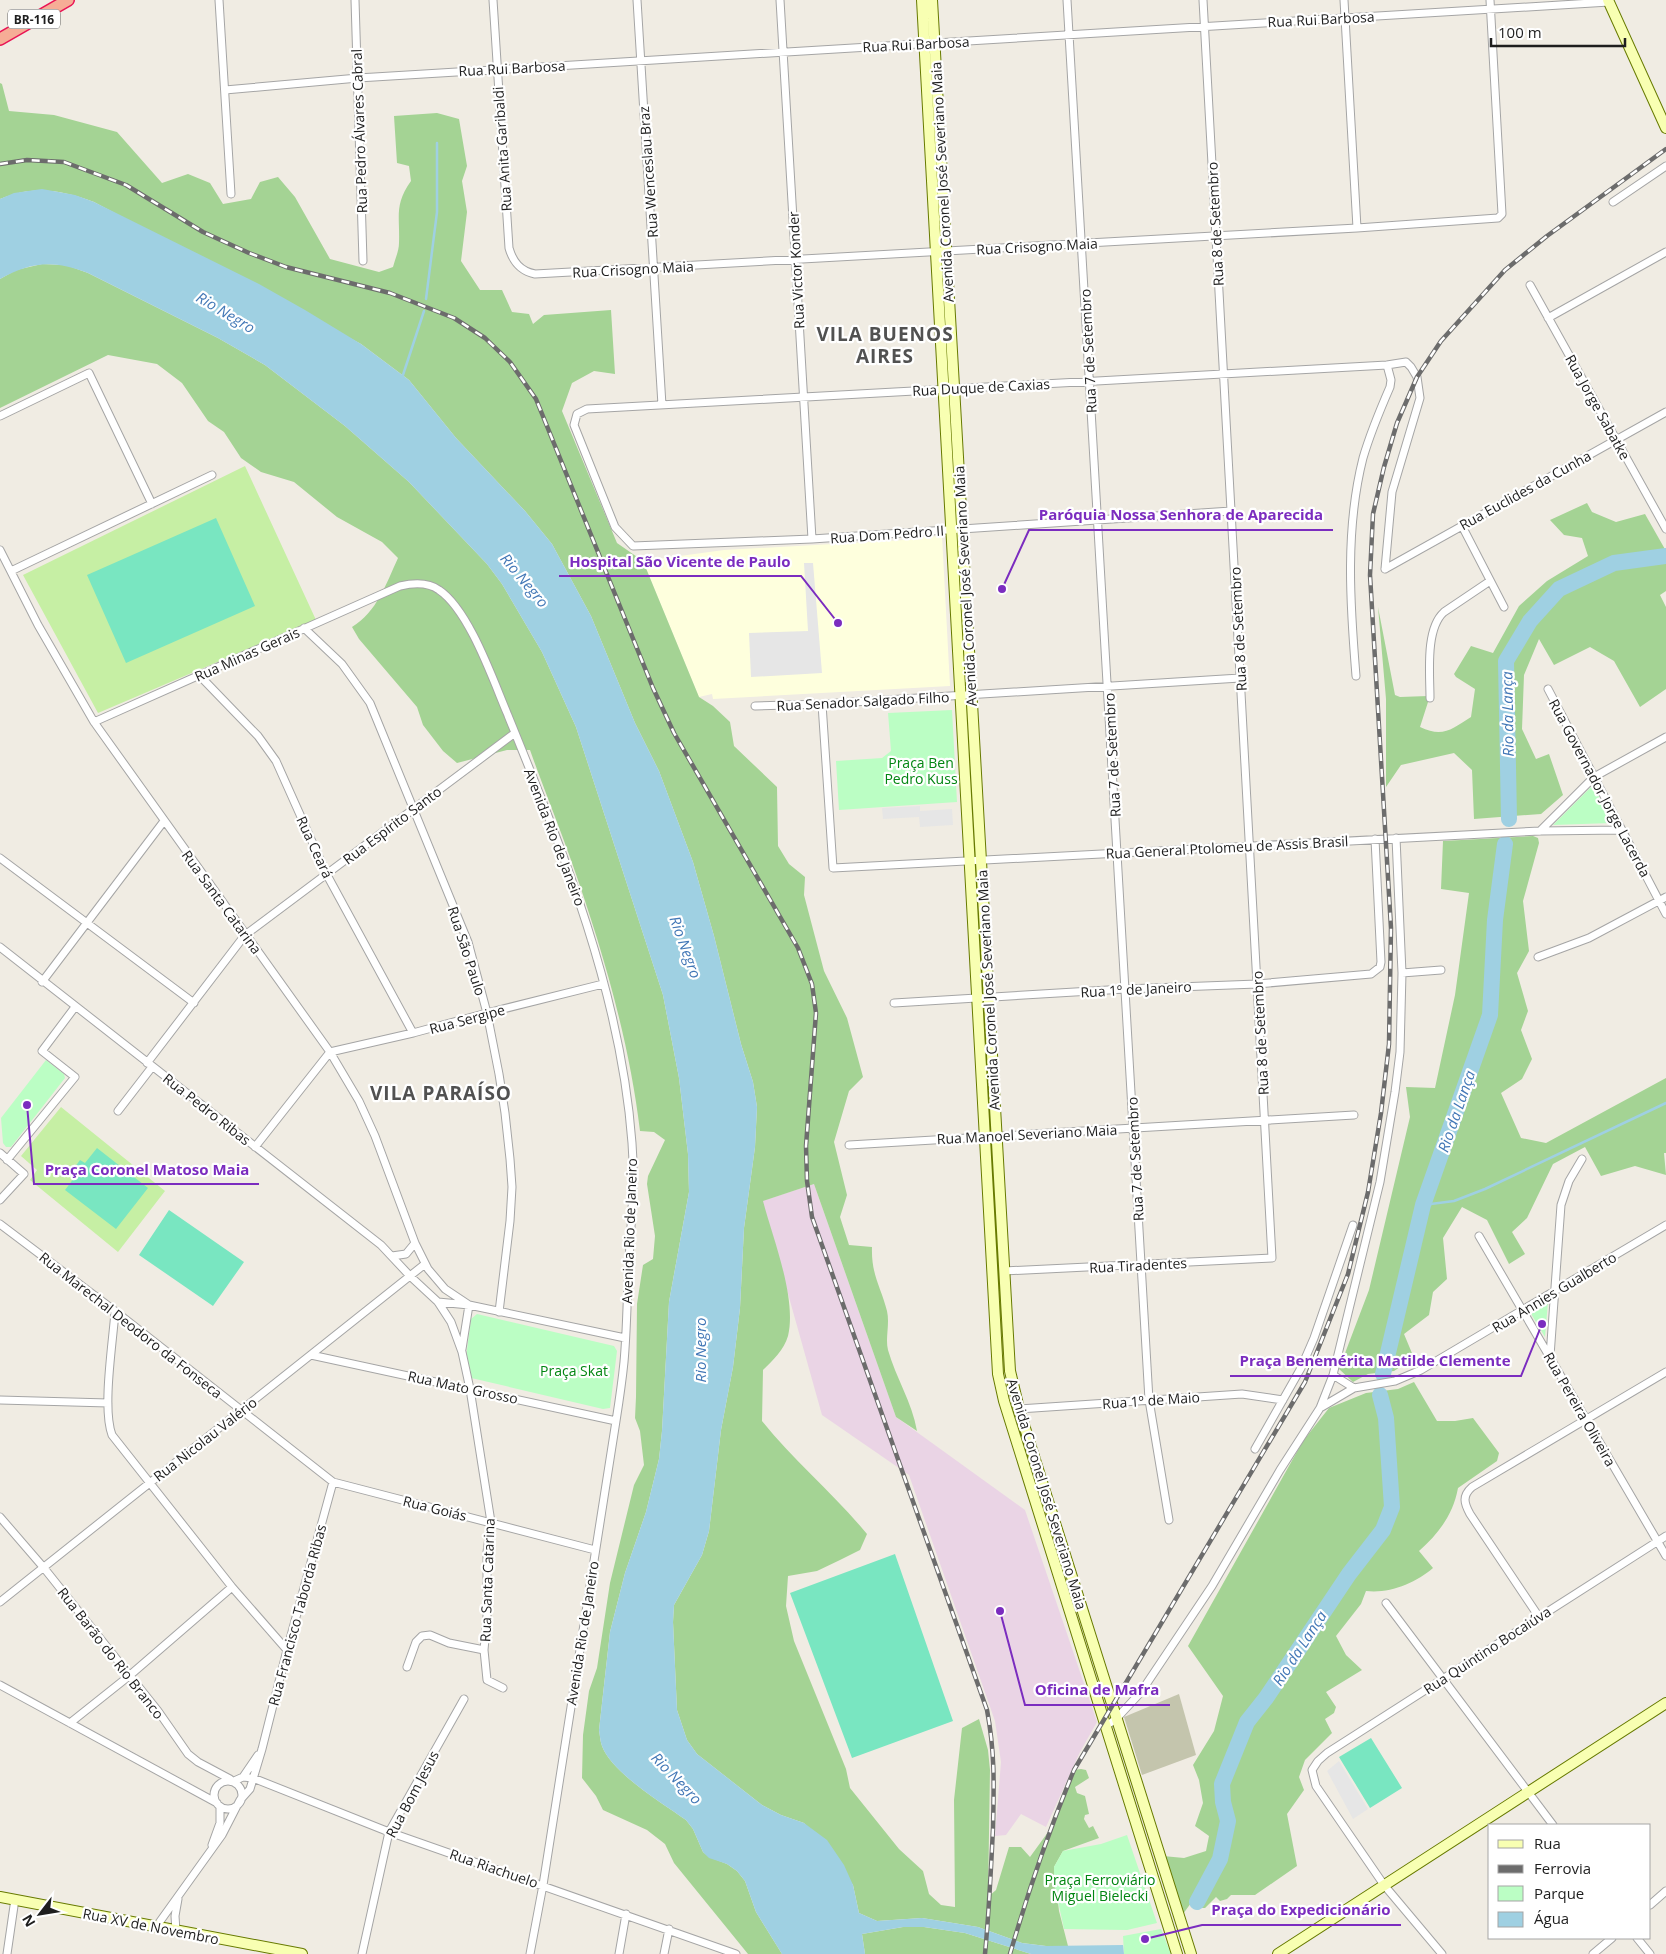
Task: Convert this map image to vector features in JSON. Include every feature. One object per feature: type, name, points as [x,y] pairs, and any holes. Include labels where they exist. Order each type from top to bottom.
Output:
[{"type":"highway","name":"BR-116","points":[[0,38],[68,0]]},
{"type":"main road","name":"Avenida Coronel José Severiano Maia","points":[[922,0],[929,43],[949,389],[956,530],[960,696],[997,1361],[1001,1388],[1177,1954]]},
{"type":"main road","name":"Avenida Coronel José Severiano Maia","points":[[929,43],[932,0]]},
{"type":"main road","points":[[1608,1],[1666,128]]},
{"type":"main road","name":"Avenida Coronel José Severiano Maia","points":[[956,530],[971,695],[1010,1371],[1019,1409],[1191,1954]]},
{"type":"main road","points":[[1278,1954],[1666,1703]]},
{"type":"main road","name":"Rua XV de Novembro","points":[[0,1897],[302,1954]]},
{"type":"street","points":[[219,0],[231,194]]},
{"type":"street","name":"Rua Pedro Álvares Cabral","points":[[356,0],[363,261]]},
{"type":"street","name":"Rua Anita Garibaldi","points":[[493,0],[509,248],[518,266]]},
{"type":"street","name":"Rua Wenceslau Braz","points":[[637,0],[662,405]]},
{"type":"street","name":"Rua Victor Konder","points":[[780,0],[812,539]]},
{"type":"street","name":"Rua 7 de Setembro","points":[[1067,0],[1149,1400],[1169,1520]]},
{"type":"street","name":"Rua 8 de Setembro","points":[[1203,0],[1272,1258]]},
{"type":"street","points":[[1344,0],[1357,228]]},
{"type":"street","points":[[1490,0],[1491,10]]},
{"type":"street","name":"Rua Rui Barbosa","points":[[224,90],[358,78],[497,69],[1491,10],[1608,1]]},
{"type":"street","name":"Rua Crisogno Maia","points":[[518,266],[526,272],[535,274],[1357,228],[1498,218],[1502,214],[1491,10]]},
{"type":"street","points":[[1613,202],[1666,166]]},
{"type":"street","points":[[1548,318],[1666,252]]},
{"type":"street","name":"Rua Jorge Sabatke","points":[[1530,285],[1666,529]]},
{"type":"street","name":"Rua Duque de Caxias","points":[[633,546],[615,527],[596,475],[576,433],[574,425],[577,414],[587,409],[1387,365],[1406,362],[1417,377],[1420,398],[1392,492],[1385,569]]},
{"type":"street","points":[[1356,676],[1351,593],[1353,512],[1363,458],[1370,434],[1390,387],[1391,380],[1387,365]]},
{"type":"street","points":[[0,416],[88,373],[152,504]]},
{"type":"street","name":"Rua Euclides da Cunha","points":[[1385,569],[1666,412]]},
{"type":"street","points":[[11,571],[212,475]]},
{"type":"street","name":"Rua Dom Pedro II","points":[[633,546],[812,539],[1231,511]]},
{"type":"street","points":[[1462,526],[1504,607]]},
{"type":"street","name":"Rua Santa Catarina","points":[[0,550],[38,625],[94,722],[330,1052],[358,1101],[375,1136],[415,1243],[425,1264],[445,1289],[469,1305],[462,1352]]},
{"type":"street","points":[[1430,698],[1431,646],[1438,618],[1490,581]]},
{"type":"street","name":"Avenida Rio de Janeiro","points":[[400,586],[414,583],[428,585],[439,590],[453,604],[478,645],[515,733],[570,873],[603,984],[623,1071],[632,1141],[633,1190],[624,1361],[543,1885],[530,1954]]},
{"type":"street","name":"Rua Minas Gerais","points":[[94,722],[400,586]]},
{"type":"street","name":"Rua São Paulo","points":[[304,628],[342,664],[376,715],[468,942],[486,1012],[505,1113],[512,1187],[510,1221],[499,1312]]},
{"type":"street","name":"Rua Ceará","points":[[199,675],[268,747],[327,875],[413,1033]]},
{"type":"street","name":"Rua Senador Salgado Filho","points":[[755,706],[822,704],[1240,678]]},
{"type":"street","name":"Rua Governador Jorge Lacerda","points":[[1548,689],[1622,830],[1663,899],[1666,914]]},
{"type":"street","name":"Rua General Ptolomeu de Assis Brasil","points":[[822,704],[833,868],[1540,831],[1622,830]]},
{"type":"street","name":"Rua Espírito Santo","points":[[118,1111],[194,1003],[245,935],[515,733]]},
{"type":"street","points":[[1540,831],[1594,777],[1666,737]]},
{"type":"street","points":[[42,982],[164,821]]},
{"type":"street","points":[[1106,1726],[1141,1692],[1212,1586],[1271,1484],[1320,1408],[1333,1374],[1368,1234],[1390,1125],[1400,1052],[1402,973],[1396,838]]},
{"type":"street","name":"Rua 1º de Janeiro","points":[[894,1003],[1125,989],[1257,984],[1364,976],[1376,971],[1380,967],[1381,962],[1375,839]]},
{"type":"street","points":[[0,858],[194,1003]]},
{"type":"street","points":[[1538,957],[1590,938],[1663,899]]},
{"type":"street","name":"Rua Pedro Ribas","points":[[0,947],[42,982],[381,1245],[410,1276]]},
{"type":"street","points":[[1402,973],[1441,970]]},
{"type":"street","name":"Rua Sergipe","points":[[330,1052],[413,1033],[486,1012],[603,984]]},
{"type":"street","points":[[7,1160],[75,1077],[42,1051],[75,1007]]},
{"type":"street","points":[[255,1147],[330,1052]]},
{"type":"street","name":"Rua Manoel Severiano Maia","points":[[849,1145],[1354,1115]]},
{"type":"street","points":[[0,1153],[24,1174],[0,1200]]},
{"type":"street","points":[[1550,1357],[1561,1205],[1569,1181],[1582,1160]]},
{"type":"street","name":"Rua Marechal Deodoro da Fonseca","points":[[0,1224],[115,1311],[333,1482]]},
{"type":"street","points":[[1255,1449],[1301,1368],[1332,1289],[1353,1225]]},
{"type":"street","name":"Rua Annies Gualberto","points":[[1354,1388],[1386,1382],[1421,1370],[1666,1225]]},
{"type":"street","name":"Rua Pereira Oliveira","points":[[1479,1236],[1666,1556]]},
{"type":"street","points":[[392,1256],[406,1254],[415,1243]]},
{"type":"street","name":"Rua Tiradentes","points":[[1004,1272],[1272,1258]]},
{"type":"street","points":[[410,1276],[425,1264]]},
{"type":"street","name":"Rua Santa Catarina","points":[[407,1667],[416,1642],[422,1636],[430,1635],[448,1643],[484,1650],[487,1618],[487,1552],[491,1522],[470,1388],[462,1352],[452,1322],[438,1302],[410,1276]]},
{"type":"street","name":"Rua Nicolau Valério","points":[[0,1602],[410,1276]]},
{"type":"street","points":[[438,1302],[469,1305],[625,1338]]},
{"type":"street","points":[[115,1311],[108,1403],[109,1428],[112,1435],[232,1587],[287,1650]]},
{"type":"street","name":"Rua Mato Grosso","points":[[311,1355],[616,1421]]},
{"type":"street","points":[[1539,1617],[1465,1506],[1464,1498],[1467,1491],[1666,1372]]},
{"type":"street","points":[[1320,1408],[1354,1388],[1333,1374]]},
{"type":"street","name":"Rua 1º de Maio","points":[[1019,1409],[1242,1394],[1283,1400]]},
{"type":"street","points":[[0,1400],[108,1403]]},
{"type":"street","name":"Rua Goiás","points":[[333,1482],[595,1550]]},
{"type":"street","name":"Rua Francisco Taborda Ribas","points":[[241,1799],[250,1789],[262,1749],[333,1482]]},
{"type":"street","name":"Rua Barão do Rio Branco","points":[[0,1517],[44,1568],[193,1758],[232,1780]]},
{"type":"street","name":"Rua Quintino Bocaiúva","points":[[1384,1885],[1316,1786],[1312,1770],[1318,1761],[1327,1753],[1666,1536]]},
{"type":"street","points":[[70,1723],[129,1676],[232,1587]]},
{"type":"street","points":[[1386,1603],[1552,1824]]},
{"type":"street","points":[[484,1650],[487,1680],[503,1688]]},
{"type":"street","points":[[0,1685],[218,1805],[230,1809],[234,1808],[241,1799]]},
{"type":"street","name":"Rua Bom Jesus","points":[[362,1954],[389,1832],[464,1698]]},
{"type":"street","name":"Rua Francisco Taborda Ribas","points":[[243,1777],[262,1749]]},
{"type":"street","points":[[211,1849],[220,1823],[218,1805],[214,1795],[217,1786],[243,1777]]},
{"type":"street","name":"Rua Riachuelo","points":[[243,1777],[253,1778],[389,1832],[736,1954]]},
{"type":"street","points":[[156,1927],[227,1828],[241,1799],[240,1788],[232,1780]]},
{"type":"street","points":[[1384,1885],[1442,1954]]},
{"type":"street","points":[[1651,1904],[1666,1891]]},
{"type":"street","points":[[176,1931],[175,1916],[179,1895]]},
{"type":"street","points":[[7,1954],[15,1899]]},
{"type":"street","points":[[619,1954],[626,1914]]},
{"type":"street","points":[[664,1954],[669,1929]]},
{"type":"street","points":[[1593,1954],[1611,1939]]},
{"type":"street","points":[[1639,1939],[1650,1954]]},
{"type":"shaded area","points":[[942,536],[950,686],[713,699],[712,694],[699,697],[643,561],[724,550],[922,539],[922,537]]},
{"type":"shaded area","points":[[804,563],[813,563],[822,673],[751,677],[749,633],[808,631]]},
{"type":"shaded area","points":[[920,806],[920,811],[952,809],[953,825],[920,827],[919,817],[883,819],[882,808]]},
{"type":"shaded area","points":[[814,1184],[896,1417],[1025,1510],[1097,1722],[1080,1752],[1046,1827],[1021,1814],[1006,1835],[995,1836],[1001,1762],[995,1721],[909,1475],[822,1415],[762,1201]]},
{"type":"shaded area","points":[[1179,1694],[1196,1755],[1142,1775],[1124,1717]]},
{"type":"shaded area","points":[[1339,1761],[1368,1809],[1353,1819],[1327,1771]]},
{"type":"green space","points":[[0,83],[2,84],[9,111],[54,115],[117,132],[162,183],[188,174],[210,183],[223,204],[251,199],[260,182],[278,177],[295,197],[330,259],[379,272],[393,267],[399,246],[400,204],[411,181],[409,166],[397,163],[394,116],[437,113],[459,119],[467,166],[462,181],[467,212],[461,261],[480,290],[502,290],[512,312],[529,314],[533,324],[544,315],[611,310],[615,374],[594,371],[572,383],[562,411],[617,543],[643,561],[699,697],[713,706],[730,722],[734,746],[777,787],[778,846],[789,864],[805,877],[804,895],[824,971],[847,1018],[863,1077],[849,1091],[834,1142],[847,1195],[840,1217],[849,1245],[872,1247],[873,1265],[888,1316],[888,1350],[915,1420],[917,1431],[896,1417],[814,1184],[763,1201],[783,1268],[790,1321],[788,1336],[784,1346],[763,1370],[762,1421],[867,1534],[860,1550],[817,1571],[788,1576],[786,1606],[794,1641],[846,1769],[850,1788],[899,1849],[923,1871],[929,1894],[941,1905],[955,1907],[954,1800],[962,1728],[979,1719],[988,1750],[990,1770],[988,1897],[996,1890],[1009,1847],[1021,1847],[1030,1857],[1051,1828],[1074,1770],[1086,1770],[1089,1778],[1075,1787],[1077,1793],[1085,1796],[1089,1814],[1085,1815],[1084,1819],[1089,1828],[1093,1826],[1099,1838],[1063,1851],[1054,1867],[1059,1911],[1068,1946],[1022,1943],[978,1927],[922,1918],[877,1921],[859,1913],[853,1885],[804,1823],[781,1815],[762,1805],[697,1754],[687,1740],[677,1710],[674,1605],[702,1555],[709,1531],[721,1430],[733,1367],[740,1308],[744,1228],[755,1147],[757,1107],[753,1082],[741,1044],[693,862],[659,771],[635,723],[591,616],[552,544],[525,511],[456,438],[409,380],[361,344],[94,202],[59,192],[47,191],[24,192],[0,199]]},
{"type":"green space","points":[[42,264],[66,265],[88,273],[218,338],[265,365],[345,426],[409,482],[487,564],[502,584],[542,652],[576,727],[663,995],[679,1078],[688,1154],[689,1192],[669,1302],[659,1459],[646,1512],[625,1573],[610,1632],[599,1730],[600,1740],[607,1756],[616,1767],[639,1787],[686,1820],[693,1829],[703,1852],[737,1871],[745,1881],[756,1912],[782,1954],[748,1954],[674,1863],[665,1844],[647,1830],[603,1810],[596,1796],[582,1778],[583,1735],[589,1691],[597,1668],[610,1583],[634,1485],[644,1465],[640,1431],[635,1418],[637,1304],[643,1265],[653,1259],[655,1236],[647,1184],[648,1176],[665,1140],[654,1132],[640,1131],[622,1028],[604,960],[571,860],[530,750],[507,750],[457,763],[443,751],[423,725],[417,707],[359,639],[352,627],[368,614],[380,597],[398,558],[382,542],[337,517],[294,482],[261,472],[241,458],[224,432],[208,421],[182,383],[157,364],[108,355],[0,408],[0,279],[16,270]]},
{"type":"green space","points":[[245,466],[316,620],[98,713],[23,575]]},
{"type":"green space","points":[[1587,503],[1592,512],[1616,522],[1645,514],[1666,551],[1666,591],[1660,595],[1666,607],[1666,689],[1640,707],[1614,661],[1590,647],[1554,665],[1539,639],[1524,675],[1522,729],[1536,759],[1549,754],[1563,795],[1541,814],[1474,819],[1472,770],[1454,753],[1401,765],[1386,787],[1386,699],[1378,607],[1395,695],[1400,697],[1428,696],[1429,699],[1420,727],[1435,732],[1447,731],[1471,717],[1475,689],[1454,674],[1471,646],[1493,653],[1519,606],[1547,581],[1588,556],[1582,538],[1564,535],[1550,520]]},
{"type":"green space","points":[[216,518],[255,606],[126,663],[87,575]]},
{"type":"green space","name":"Praça Ben Pedro Kuss","points":[[952,710],[957,802],[839,810],[836,761],[882,758],[891,751],[888,713]]},
{"type":"green space","points":[[1593,785],[1612,823],[1553,825]]},
{"type":"green space","points":[[1533,836],[1538,838],[1539,843],[1523,901],[1529,951],[1517,973],[1528,1011],[1521,1030],[1532,1059],[1522,1079],[1501,1093],[1521,1138],[1546,1143],[1666,1078],[1666,1153],[1664,1153],[1666,1175],[1635,1166],[1601,1176],[1585,1147],[1553,1164],[1527,1218],[1512,1232],[1525,1254],[1509,1264],[1487,1220],[1462,1207],[1443,1238],[1447,1279],[1433,1292],[1429,1315],[1404,1334],[1414,1358],[1394,1371],[1368,1374],[1353,1382],[1339,1369],[1369,1290],[1410,1117],[1406,1087],[1435,1088],[1455,995],[1469,893],[1441,889],[1443,841]]},
{"type":"green space","points":[[46,1060],[64,1074],[65,1078],[11,1147],[6,1147],[3,1143],[1,1118]]},
{"type":"green space","points":[[61,1107],[165,1191],[118,1252],[30,1180],[37,1170],[21,1156]]},
{"type":"green space","points":[[97,1148],[148,1188],[116,1229],[65,1190],[74,1178],[70,1174],[80,1160],[85,1163]]},
{"type":"green space","points":[[169,1210],[244,1262],[213,1306],[139,1255]]},
{"type":"green space","points":[[1548,1302],[1545,1337],[1530,1312]]},
{"type":"green space","name":"Praça Skat","points":[[477,1314],[614,1346],[617,1351],[610,1408],[603,1409],[467,1377],[464,1373],[471,1319]]},
{"type":"green space","points":[[1414,1382],[1437,1421],[1473,1418],[1499,1453],[1497,1461],[1458,1488],[1449,1515],[1433,1537],[1419,1551],[1433,1568],[1419,1578],[1402,1586],[1384,1591],[1366,1591],[1361,1604],[1336,1636],[1346,1655],[1362,1670],[1326,1692],[1336,1707],[1334,1713],[1325,1719],[1332,1733],[1305,1760],[1299,1777],[1304,1790],[1287,1814],[1297,1866],[1255,1895],[1231,1895],[1227,1899],[1220,1901],[1216,1897],[1205,1908],[1201,1908],[1198,1902],[1191,1903],[1183,1914],[1163,1856],[1184,1858],[1206,1851],[1209,1836],[1195,1826],[1203,1803],[1199,1780],[1193,1765],[1214,1731],[1223,1696],[1188,1646],[1303,1441],[1329,1408],[1366,1393],[1398,1389]]},
{"type":"green space","points":[[895,1554],[953,1721],[852,1758],[790,1593]]},
{"type":"green space","points":[[1371,1738],[1402,1788],[1370,1808],[1339,1757]]},
{"type":"green space","name":"Praça Ferroviário Miguel Bielecki","points":[[1127,1835],[1157,1923],[1127,1930],[1064,1929],[1054,1883],[1054,1867],[1063,1851],[1101,1844]]},
{"type":"green space","points":[[903,1927],[924,1927],[965,1933],[1031,1954],[865,1954],[862,1934]]},
{"type":"green space","points":[[1161,1929],[1171,1954],[1124,1954],[1123,1936]]},
{"type":"water","name":"Rio Negro","points":[[42,189],[75,195],[94,202],[259,284],[361,344],[409,380],[456,438],[525,511],[552,544],[591,616],[635,723],[659,771],[693,862],[741,1044],[753,1082],[757,1107],[755,1147],[744,1228],[740,1308],[733,1367],[721,1430],[709,1531],[702,1555],[674,1605],[677,1710],[687,1740],[697,1754],[762,1805],[781,1815],[804,1823],[827,1840],[844,1865],[853,1885],[859,1913],[877,1921],[922,1918],[978,1927],[1022,1943],[1046,1946],[1123,1945],[1124,1954],[1031,1954],[965,1933],[924,1927],[903,1927],[862,1934],[865,1954],[782,1954],[756,1912],[745,1881],[737,1871],[727,1864],[709,1858],[703,1852],[693,1829],[686,1820],[639,1787],[616,1767],[607,1756],[601,1744],[599,1730],[610,1632],[625,1573],[646,1512],[659,1459],[669,1302],[689,1192],[688,1154],[679,1078],[663,995],[576,727],[542,652],[502,584],[487,564],[409,482],[345,426],[265,365],[218,338],[88,273],[54,264],[43,264],[22,269],[0,279],[0,199],[14,193]]},
{"type":"waterway","points":[[426,299],[437,212],[437,143]]},
{"type":"waterway","points":[[402,378],[424,311]]},
{"type":"waterway","name":"Rio da Lança","points":[[1509,819],[1506,661],[1530,621],[1559,589],[1614,563],[1666,556]]},
{"type":"waterway","name":"Rio da Lança","points":[[1383,1374],[1423,1205],[1490,1015],[1495,920],[1505,844]]},
{"type":"waterway","points":[[1423,1205],[1454,1201],[1485,1189],[1666,1103]]},
{"type":"waterway","name":"Rio da Lança","points":[[1197,1902],[1220,1859],[1228,1821],[1223,1802],[1222,1784],[1247,1722],[1266,1698],[1349,1574],[1383,1530],[1392,1507],[1386,1418],[1380,1395]]},
{"type":"railway","points":[[1010,1954],[1039,1861],[1074,1770],[1305,1382],[1348,1274],[1368,1192],[1381,1113],[1389,1044],[1391,928],[1370,575],[1373,514],[1397,423],[1417,377],[1441,341],[1505,270],[1547,236],[1666,149]]},
{"type":"railway","points":[[0,164],[27,160],[64,162],[126,185],[203,232],[249,253],[286,267],[390,293],[454,318],[485,338],[510,362],[536,399],[653,688],[674,733],[798,948],[812,984],[816,1013],[806,1146],[807,1181],[812,1217],[987,1710],[990,1725],[994,1797],[985,1954]]},
{"type":"place","name":"Paróquia Nossa Senhora de Aparecida","points":[[1002,589]]},
{"type":"place","name":"Hospital São Vicente de Paulo","points":[[838,623]]},
{"type":"place","name":"Praça Coronel Matoso Maia","points":[[27,1105]]},
{"type":"place","name":"Praça Benemérita Matilde Clemente","points":[[1542,1324]]},
{"type":"place","name":"Oficina de Mafra","points":[[1000,1611]]},
{"type":"place","name":"Praça do Expedicionário","points":[[1145,1939]]},
{"type":"district","name":"VILA BUENOS AIRES","points":[[885,345]]},
{"type":"district","name":"VILA PARAÍSO","points":[[441,1093]]}]
